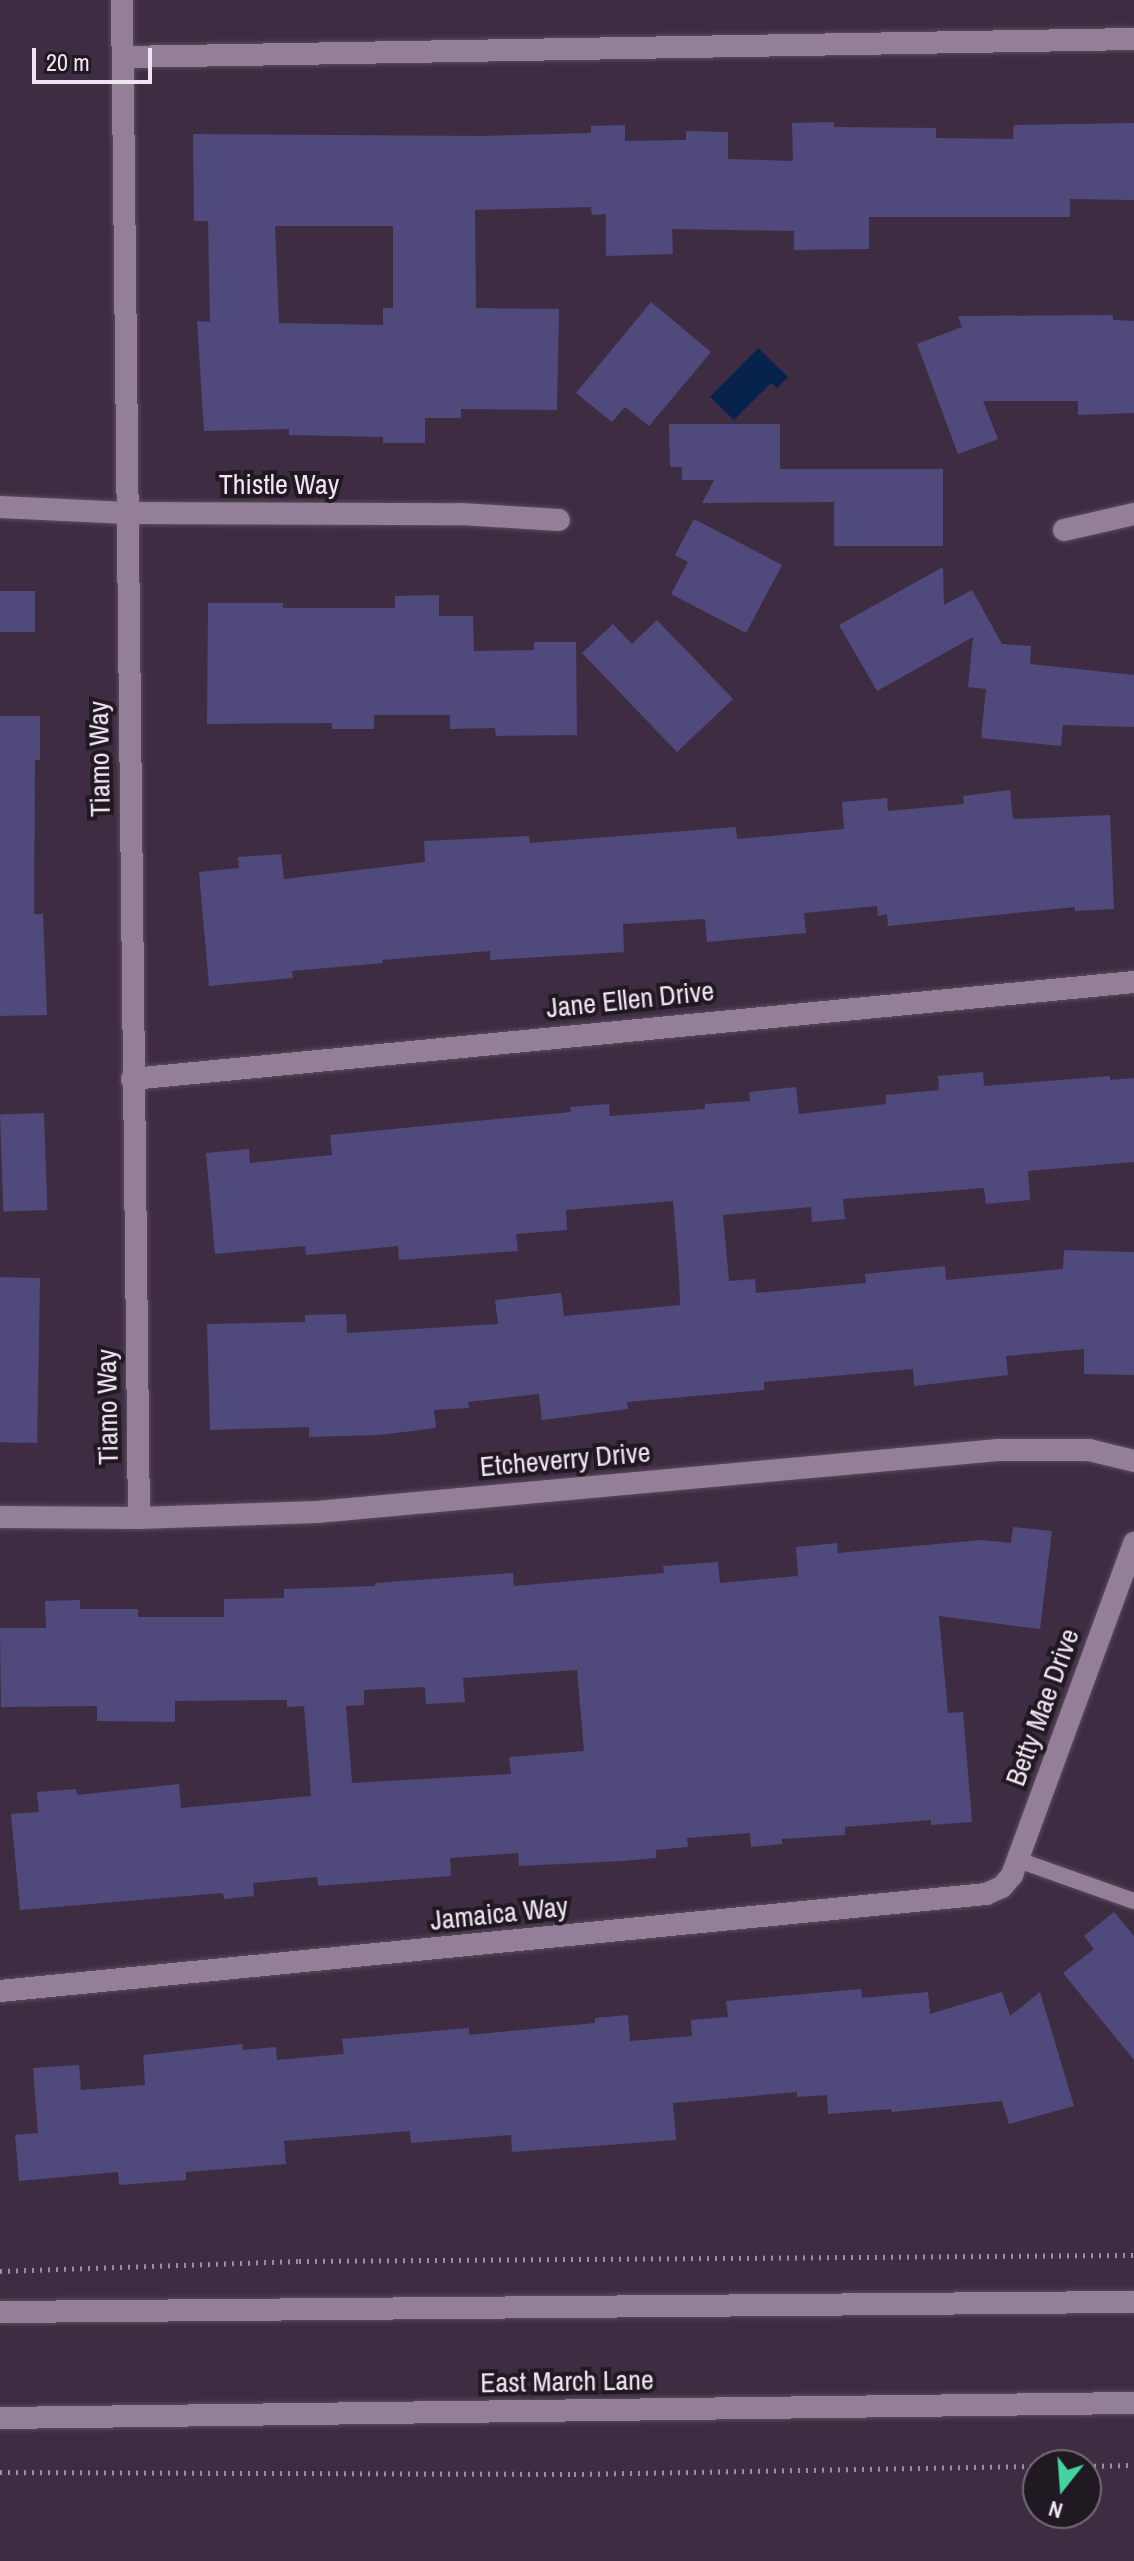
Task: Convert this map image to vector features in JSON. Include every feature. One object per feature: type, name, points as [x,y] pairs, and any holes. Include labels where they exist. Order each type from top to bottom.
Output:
[{"type":"street","name":"Tiamo Way","points":[[122,0],[139,1518]]},
{"type":"street","points":[[123,57],[1134,39]]},
{"type":"street","name":"Thistle Way","points":[[0,507],[127,513],[461,514],[559,520]]},
{"type":"street","points":[[1064,530],[1134,514]]},
{"type":"street","name":"Jane Ellen Drive","points":[[132,1079],[1134,982]]},
{"type":"street","name":"Etcheverry Drive","points":[[0,1517],[139,1518],[317,1512],[998,1450],[1089,1450],[1134,1461]]},
{"type":"street","name":"Betty Mae Drive","points":[[1002,1887],[1018,1860],[1134,1543]]},
{"type":"street","name":"Jamaica Way","points":[[0,1991],[965,1897],[1002,1887]]},
{"type":"street","points":[[0,2312],[1134,2302]]},
{"type":"street","name":"East March Lane","points":[[0,2418],[1134,2403]]},
{"type":"lane","points":[[1018,1860],[1134,1901]]},
{"type":"path","points":[[0,2271],[299,2261],[1134,2255]]},
{"type":"path","points":[[1102,2466],[1134,2465]]},
{"type":"path","points":[[0,2472],[574,2474],[1022,2466]]},
{"type":"water","points":[[758,348],[788,377],[777,388],[771,383],[734,420],[710,397]]},
{"type":"building","points":[[834,122],[834,127],[936,128],[936,138],[1013,139],[1014,125],[1134,123],[1134,200],[1070,199],[1070,217],[869,217],[869,249],[794,250],[794,231],[672,229],[673,254],[606,256],[606,214],[592,215],[591,207],[475,210],[476,308],[559,309],[557,410],[461,409],[461,418],[425,418],[425,443],[383,443],[383,437],[289,435],[289,429],[204,431],[197,321],[210,322],[208,221],[194,221],[193,134],[483,136],[591,133],[591,126],[625,125],[625,141],[686,140],[686,131],[728,132],[728,159],[793,161],[792,123]],"holes":[[[275,226],[393,226],[393,308],[383,308],[383,325],[279,323]]]},
{"type":"building","points":[[651,302],[711,352],[649,426],[625,407],[612,422],[576,393]]},
{"type":"building","points":[[1113,315],[1113,320],[1134,321],[1134,413],[1078,415],[1078,401],[983,401],[998,439],[958,454],[917,344],[962,327],[958,316]]},
{"type":"building","points":[[669,424],[780,424],[780,469],[943,469],[943,546],[834,546],[834,502],[702,503],[714,480],[682,480],[682,467],[670,467]]},
{"type":"building","points":[[694,519],[782,565],[746,633],[671,594],[688,562],[675,555]]},
{"type":"building","points":[[943,567],[944,605],[972,590],[1002,644],[1031,646],[1030,664],[1134,675],[1134,727],[1063,725],[1061,746],[981,738],[986,689],[968,687],[973,637],[877,691],[839,625]]},
{"type":"building","points":[[0,591],[35,591],[35,632],[0,632]]},
{"type":"building","points":[[439,595],[439,616],[473,616],[474,651],[534,650],[534,642],[576,642],[577,735],[496,736],[495,728],[450,729],[450,715],[374,715],[374,729],[332,729],[332,723],[207,724],[208,603],[283,603],[283,608],[395,608],[395,596]]},
{"type":"building","points":[[657,620],[733,699],[677,752],[582,653],[613,624],[632,644]]},
{"type":"building","points":[[0,716],[40,716],[40,760],[35,760],[34,914],[43,914],[47,1015],[0,1016]]},
{"type":"building","points":[[1010,790],[1013,819],[1110,815],[1114,909],[1075,911],[1075,907],[888,926],[887,914],[878,916],[877,906],[804,913],[806,933],[707,942],[705,919],[623,924],[624,952],[490,960],[490,951],[292,971],[293,978],[209,986],[199,872],[239,868],[238,857],[281,854],[284,879],[425,862],[424,841],[529,836],[530,843],[736,827],[737,839],[844,829],[842,802],[887,798],[888,811],[964,804],[963,796]]},
{"type":"building","points":[[983,1072],[984,1086],[1110,1076],[1110,1080],[1134,1078],[1134,1162],[1028,1171],[1030,1200],[986,1204],[984,1188],[843,1199],[845,1219],[812,1222],[811,1207],[723,1215],[729,1281],[755,1279],[756,1293],[866,1283],[865,1274],[945,1266],[946,1280],[1063,1269],[1064,1250],[1134,1252],[1134,1375],[1084,1374],[1084,1349],[1006,1356],[1008,1375],[914,1386],[913,1369],[764,1382],[764,1390],[627,1402],[628,1409],[542,1420],[539,1394],[468,1402],[469,1408],[434,1410],[436,1428],[379,1435],[309,1437],[309,1427],[210,1430],[207,1324],[305,1322],[305,1315],[346,1314],[347,1333],[498,1324],[495,1300],[561,1293],[564,1316],[680,1305],[673,1201],[566,1210],[567,1230],[516,1234],[518,1251],[399,1260],[398,1246],[306,1255],[305,1246],[215,1254],[206,1153],[249,1149],[250,1163],[332,1155],[330,1135],[571,1112],[570,1107],[609,1104],[610,1116],[705,1109],[705,1104],[750,1101],[749,1092],[796,1087],[799,1114],[886,1104],[886,1095],[939,1090],[938,1076]]},
{"type":"building","points":[[44,1113],[47,1210],[3,1211],[0,1115]]},
{"type":"building","points":[[0,1277],[40,1278],[37,1443],[0,1442]]},
{"type":"building","points":[[1013,1527],[1052,1531],[1040,1629],[939,1616],[948,1713],[963,1712],[972,1822],[931,1825],[931,1820],[845,1827],[845,1835],[782,1839],[782,1844],[751,1847],[750,1833],[687,1838],[688,1847],[656,1850],[656,1858],[623,1861],[519,1866],[518,1853],[450,1858],[451,1876],[318,1886],[317,1877],[253,1883],[254,1896],[224,1899],[223,1893],[20,1910],[11,1814],[39,1812],[37,1792],[76,1789],[77,1795],[179,1784],[181,1808],[311,1796],[304,1706],[287,1707],[287,1700],[175,1701],[175,1722],[97,1721],[97,1706],[1,1707],[0,1628],[46,1628],[45,1601],[80,1600],[80,1609],[138,1609],[138,1617],[224,1617],[224,1599],[284,1598],[284,1589],[375,1586],[375,1583],[513,1573],[514,1586],[664,1573],[663,1566],[718,1562],[720,1583],[798,1576],[796,1547],[837,1543],[838,1553],[981,1540],[1011,1543]],"holes":[[[577,1670],[584,1751],[509,1757],[511,1774],[352,1783],[346,1706],[364,1705],[364,1690],[425,1687],[426,1704],[465,1702],[463,1678]]]},
{"type":"building","points":[[1114,1912],[1134,1936],[1134,2060],[1063,1973],[1094,1949],[1084,1936]]},
{"type":"building","points":[[861,1989],[862,1998],[928,1992],[930,2014],[1002,1992],[1010,2016],[1040,1992],[1074,2106],[1009,2124],[1002,2101],[892,2112],[891,2109],[828,2114],[827,2095],[797,2097],[797,2092],[673,2103],[676,2140],[512,2152],[511,2135],[411,2143],[410,2131],[284,2141],[286,2164],[186,2172],[186,2180],[119,2185],[118,2172],[19,2181],[15,2135],[38,2133],[33,2068],[79,2065],[81,2090],[145,2085],[143,2055],[242,2044],[243,2050],[276,2047],[277,2060],[344,2054],[342,2039],[469,2028],[469,2035],[595,2023],[595,2018],[628,2015],[630,2041],[692,2036],[691,2020],[728,2017],[726,2001]]}]
